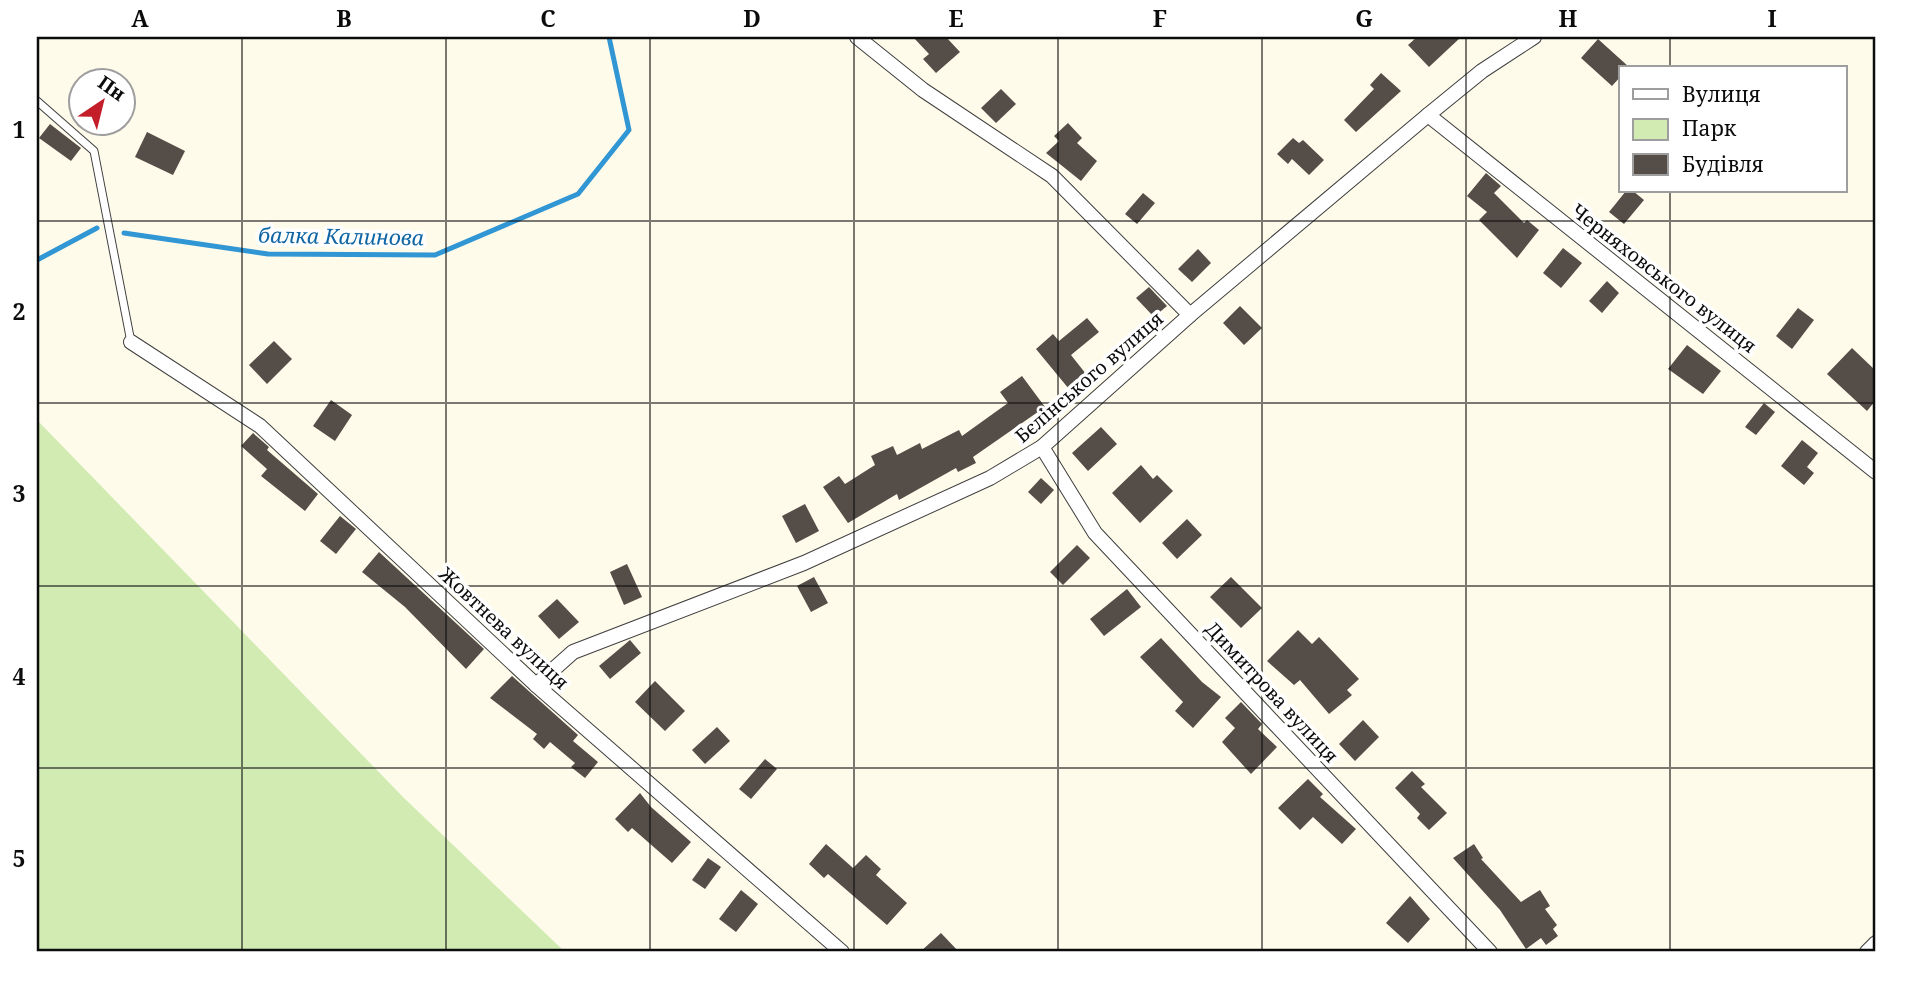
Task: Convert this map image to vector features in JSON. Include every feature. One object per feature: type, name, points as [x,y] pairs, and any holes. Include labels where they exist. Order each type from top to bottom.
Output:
[{"type":"street","points":[[857,37],[923,90],[1052,176],[1190,315]]},
{"type":"street","name":"Бєлінського вулиця","points":[[536,685],[573,652],[804,563],[990,478],[1042,447],[1190,315],[1427,115],[1482,71],[1534,37]]},
{"type":"street","name":"Черняховського вулиця","points":[[1427,115],[1876,472]]},
{"type":"street","name":"Жовтнева вулиця","points":[[131,342],[260,426],[536,685],[842,952]]},
{"type":"street","name":"Димитрова вулиця","points":[[1042,447],[1095,533],[1490,952]]},
{"type":"street","points":[[1867,952],[1876,943]]},
{"type":"lane","points":[[37,101],[94,151],[131,342]]},
{"type":"green space","points":[[39,422],[403,797],[565,952],[37,952]]},
{"type":"building","points":[[913,37],[946,37],[960,52],[936,73],[923,59],[929,54]]},
{"type":"building","points":[[1417,37],[1461,37],[1429,67],[1408,45]]},
{"type":"building","points":[[1598,39],[1628,66],[1619,66],[1619,78],[1612,86],[1581,58]]},
{"type":"building","points":[[1381,73],[1401,91],[1356,132],[1344,120],[1374,89],[1370,85]]},
{"type":"building","points":[[1001,89],[1016,104],[996,123],[981,108]]},
{"type":"building","points":[[1068,123],[1082,138],[1077,143],[1097,161],[1081,181],[1046,153],[1059,141],[1054,136]]},
{"type":"building","points":[[50,124],[81,148],[71,161],[39,138]]},
{"type":"building","points":[[147,132],[185,151],[173,175],[135,157]]},
{"type":"building","points":[[1293,138],[1299,143],[1303,140],[1324,160],[1309,175],[1292,159],[1288,164],[1277,154]]},
{"type":"building","points":[[1486,173],[1501,186],[1494,193],[1524,223],[1527,220],[1539,230],[1517,258],[1479,220],[1487,212],[1467,196]]},
{"type":"building","points":[[1625,192],[1634,192],[1644,200],[1624,224],[1609,212]]},
{"type":"building","points":[[1143,193],[1155,203],[1137,224],[1125,214]]},
{"type":"building","points":[[1563,248],[1582,263],[1561,288],[1543,273]]},
{"type":"building","points":[[1198,249],[1211,263],[1192,282],[1178,269]]},
{"type":"building","points":[[1607,281],[1619,293],[1602,313],[1589,301]]},
{"type":"building","points":[[1149,287],[1167,306],[1154,317],[1136,298]]},
{"type":"building","points":[[1240,306],[1262,328],[1244,345],[1223,323]]},
{"type":"building","points":[[1798,308],[1814,320],[1792,349],[1776,336]]},
{"type":"building","points":[[1087,318],[1099,332],[1071,355],[1086,374],[1069,389],[1036,349],[1053,334],[1059,341]]},
{"type":"building","points":[[274,341],[292,359],[267,384],[249,365]]},
{"type":"building","points":[[1687,345],[1721,371],[1703,394],[1668,369]]},
{"type":"building","points":[[1852,348],[1876,371],[1876,400],[1867,411],[1827,374]]},
{"type":"building","points":[[1022,376],[1045,407],[973,457],[976,463],[958,472],[956,468],[899,500],[897,494],[848,523],[823,487],[839,476],[845,484],[875,465],[871,456],[893,446],[897,455],[920,443],[922,449],[959,430],[962,436],[1008,403],[1000,392]]},
{"type":"building","points":[[331,400],[352,415],[335,441],[313,426]]},
{"type":"building","points":[[1764,403],[1775,412],[1756,435],[1745,427]]},
{"type":"building","points":[[1101,427],[1117,444],[1088,471],[1072,453]]},
{"type":"building","points":[[253,433],[269,447],[267,450],[318,494],[305,511],[261,476],[267,469],[241,446]]},
{"type":"building","points":[[1802,440],[1818,453],[1807,467],[1814,473],[1804,485],[1781,466]]},
{"type":"building","points":[[1141,465],[1153,479],[1157,475],[1173,491],[1140,523],[1112,493]]},
{"type":"building","points":[[1041,478],[1054,490],[1041,504],[1028,492]]},
{"type":"building","points":[[805,504],[819,531],[796,543],[782,516]]},
{"type":"building","points":[[340,516],[356,529],[336,554],[320,541]]},
{"type":"building","points":[[1187,519],[1202,535],[1177,559],[1162,543]]},
{"type":"building","points":[[1077,545],[1090,558],[1063,585],[1050,572]]},
{"type":"building","points":[[379,552],[484,649],[466,669],[405,607],[362,572]]},
{"type":"building","points":[[627,564],[642,597],[624,605],[610,572]]},
{"type":"building","points":[[814,577],[828,603],[811,612],[797,586]]},
{"type":"building","points":[[1231,577],[1262,608],[1241,628],[1210,597]]},
{"type":"building","points":[[1127,589],[1141,607],[1104,636],[1090,619]]},
{"type":"building","points":[[557,599],[579,622],[559,639],[538,616]]},
{"type":"building","points":[[1298,630],[1312,644],[1319,637],[1359,679],[1347,690],[1352,695],[1329,714],[1300,680],[1294,685],[1267,661]]},
{"type":"building","points":[[1161,638],[1202,682],[1221,697],[1193,728],[1175,711],[1183,702],[1140,657]]},
{"type":"building","points":[[630,640],[641,653],[610,679],[599,666]]},
{"type":"building","points":[[512,676],[578,735],[573,741],[598,762],[585,778],[571,767],[575,763],[550,742],[544,749],[533,739],[537,734],[490,698]]},
{"type":"building","points":[[655,681],[685,711],[665,731],[635,702]]},
{"type":"building","points":[[1241,702],[1262,724],[1258,729],[1277,747],[1251,774],[1222,742],[1235,728],[1225,718]]},
{"type":"building","points":[[1363,720],[1379,737],[1355,761],[1339,744]]},
{"type":"building","points":[[717,727],[730,741],[705,764],[692,750]]},
{"type":"building","points":[[765,759],[777,769],[751,799],[739,789]]},
{"type":"building","points":[[1412,771],[1425,784],[1421,787],[1447,813],[1429,830],[1417,818],[1420,814],[1395,788]]},
{"type":"building","points":[[1308,779],[1323,794],[1320,797],[1356,829],[1342,844],[1313,817],[1300,830],[1278,808]]},
{"type":"building","points":[[640,793],[651,807],[691,842],[672,863],[632,828],[628,832],[615,819]]},
{"type":"building","points":[[826,844],[853,868],[866,855],[881,869],[876,875],[907,903],[887,925],[828,874],[824,878],[809,864]]},
{"type":"building","points":[[1474,844],[1483,858],[1481,859],[1521,902],[1540,890],[1550,906],[1545,909],[1557,925],[1553,929],[1558,936],[1546,945],[1541,938],[1526,949],[1500,910],[1453,858]]},
{"type":"building","points":[[708,858],[721,867],[705,889],[692,880]]},
{"type":"building","points":[[741,890],[758,904],[736,932],[719,919]]},
{"type":"building","points":[[1410,896],[1430,919],[1408,943],[1386,923]]},
{"type":"building","points":[[941,933],[959,952],[920,952]]},
{"type":"waterway","name":"балка Калинова","points":[[124,233],[268,254],[435,255],[578,194],[629,130],[609,37]]},
{"type":"waterway","name":"балка Калинова","points":[[37,260],[97,228]]}]
